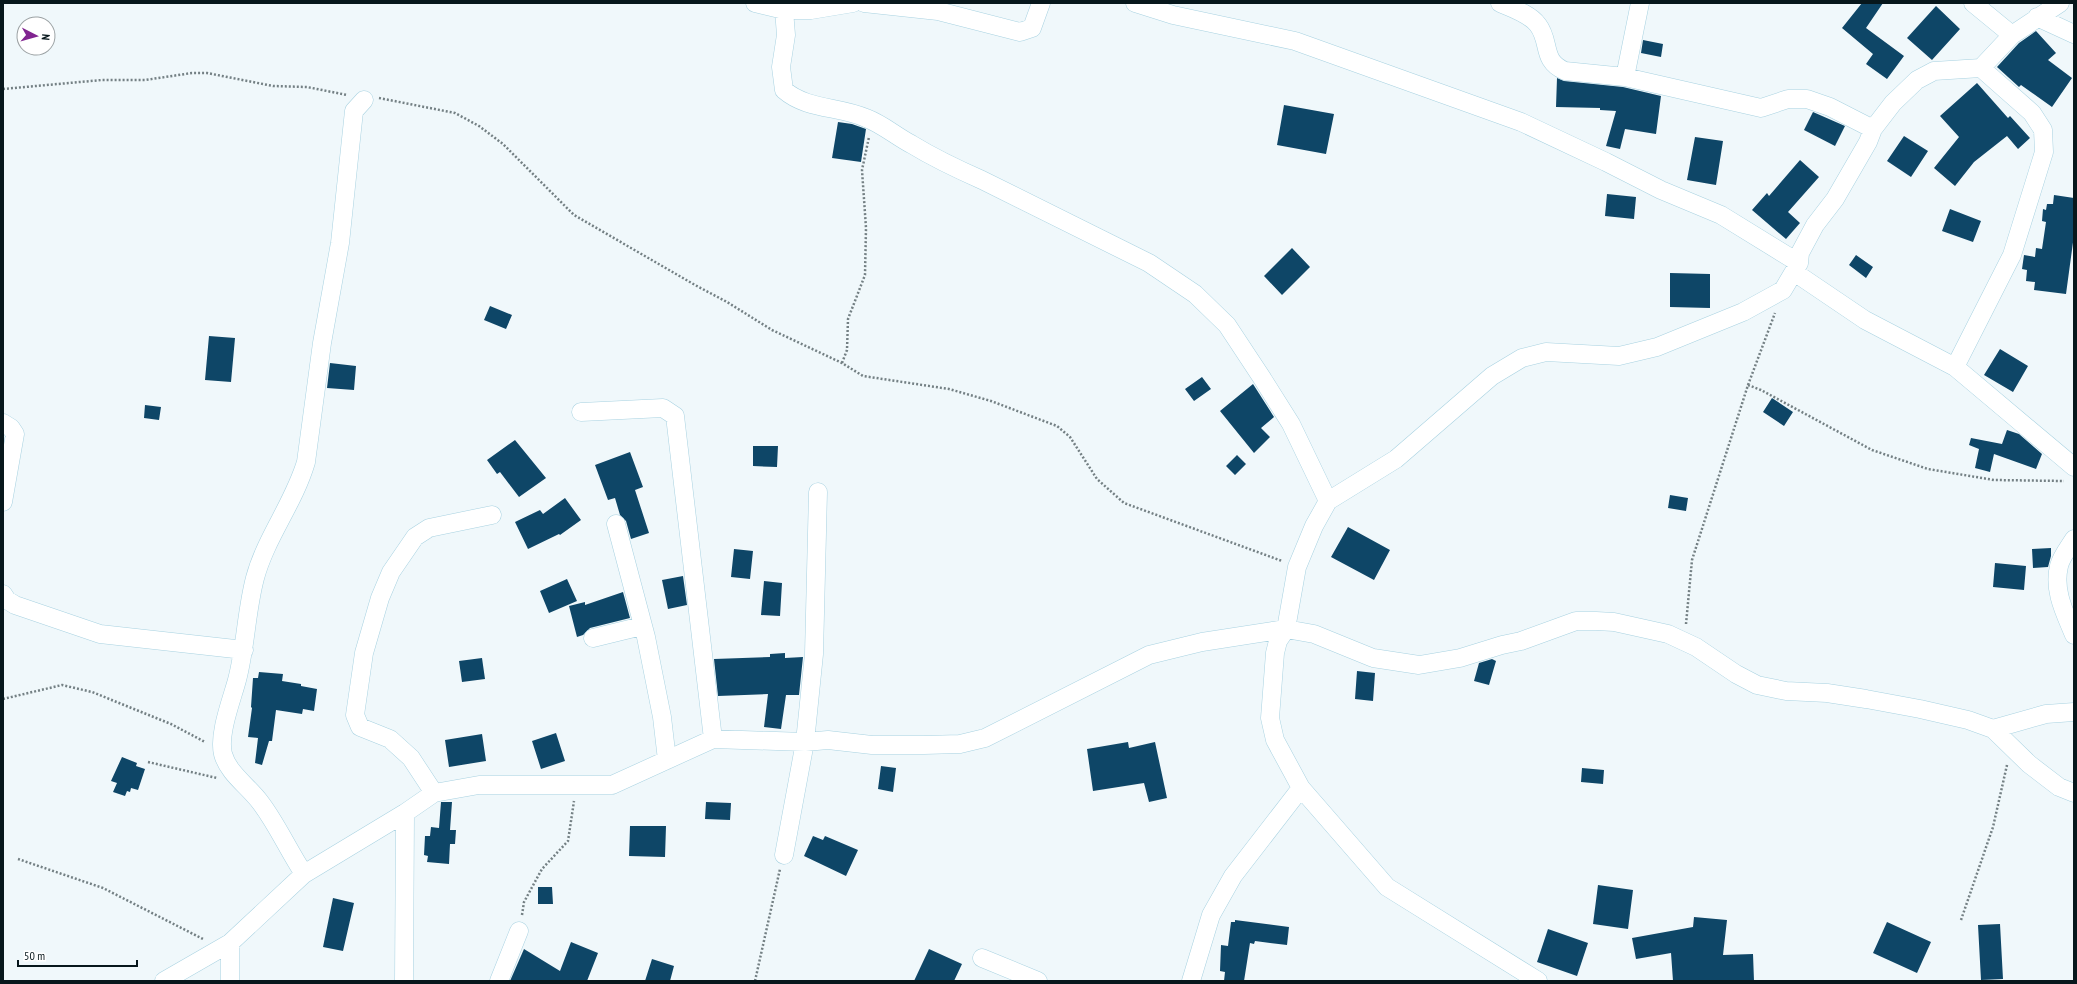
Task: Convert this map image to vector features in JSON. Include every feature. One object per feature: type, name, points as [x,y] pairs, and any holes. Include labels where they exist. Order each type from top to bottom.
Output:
[{"type":"street","points":[[755,3],[784,10],[811,10],[853,3]]},
{"type":"street","points":[[864,3],[938,11],[1020,32],[1032,28],[1041,3]]},
{"type":"street","points":[[1136,3],[1173,15],[1295,42],[1521,122],[1661,190],[1721,215],[1796,268],[1865,320],[1955,367],[2070,474]]},
{"type":"street","points":[[1500,3],[1522,13],[1537,23],[1546,42],[1550,61],[1556,68],[1564,71],[1625,78],[1761,108],[1788,99],[1807,99],[1830,107],[1873,129]]},
{"type":"street","points":[[1625,78],[1640,3]]},
{"type":"street","points":[[1973,3],[2012,35]]},
{"type":"street","points":[[1538,981],[1387,887],[1301,788],[1275,740],[1270,718],[1275,653],[1278,641],[1286,628],[1297,567],[1314,526],[1328,501],[1396,459],[1492,376],[1522,358],[1546,352],[1619,356],[1657,347],[1743,312],[1784,290],[1796,268],[1800,253],[1815,225],[1835,199],[1868,142],[1873,129],[1893,103],[1917,80],[1934,71],[1981,68],[2012,35],[2060,3]]},
{"type":"street","points":[[784,10],[786,35],[781,67],[784,90],[793,98],[806,104],[847,111],[873,121],[910,144],[957,169],[1149,263],[1196,294],[1227,325],[1262,378],[1291,424],[1328,501]]},
{"type":"street","points":[[2037,17],[2074,34]]},
{"type":"street","points":[[1955,367],[2012,255],[2044,152],[2043,130],[2032,113],[1981,68]]},
{"type":"street","points":[[304,874],[259,801],[229,766],[223,753],[224,729],[244,650],[247,616],[255,578],[269,542],[300,481],[306,462],[322,343],[340,243],[354,110],[364,100]]},
{"type":"street","points":[[581,412],[663,408],[675,416],[713,739]]},
{"type":"street","points":[[3,423],[11,428],[15,434],[3,502]]},
{"type":"street","points":[[784,855],[806,742],[814,654],[818,492]]},
{"type":"street","points":[[434,793],[411,758],[390,739],[360,726],[354,715],[364,653],[380,598],[391,572],[415,537],[429,528],[492,515]]},
{"type":"street","points":[[616,524],[646,637],[662,717],[668,760]]},
{"type":"street","points":[[2074,539],[2059,565],[2058,577],[2059,598],[2074,635]]},
{"type":"street","points":[[3,594],[7,600],[15,604],[100,634],[244,650]]},
{"type":"street","points":[[164,981],[230,943],[304,874],[405,813],[434,793],[479,785],[612,785],[713,739],[806,742],[828,740],[872,745],[960,744],[984,738],[1149,655],[1202,642],[1286,628],[1314,634],[1373,658],[1419,665],[1460,658],[1502,644],[1521,641],[1576,621],[1614,622],[1652,629],[1684,641],[1758,685],[1786,691],[1826,693],[1920,709],[1968,720],[1993,729],[2029,764],[2053,782],[2074,793]]},
{"type":"street","points":[[593,638],[642,626]]},
{"type":"street","points":[[1993,729],[2046,714],[2074,712]]},
{"type":"street","points":[[1191,981],[1212,915],[1233,876],[1301,788]]},
{"type":"street","points":[[404,981],[405,813]]},
{"type":"street","points":[[499,981],[519,931]]},
{"type":"street","points":[[230,943],[230,981]]},
{"type":"street","points":[[982,958],[1038,981]]},
{"type":"path","points":[[3,89],[102,80],[145,80],[192,73],[207,73],[273,86],[293,86],[329,90],[364,100],[376,97],[398,103],[427,107],[455,114],[479,126],[504,144],[574,215],[727,302],[772,330],[842,363],[863,376],[949,389],[991,401],[1057,426],[1070,436],[1097,479],[1124,503],[1297,567]]},
{"type":"path","points":[[842,363],[847,350],[848,318],[865,275],[866,228],[862,170],[873,121]]},
{"type":"path","points":[[1684,641],[1692,560],[1748,385],[1784,290]]},
{"type":"path","points":[[1748,385],[1761,390],[1872,450],[1928,469],[1994,480],[2070,474]]},
{"type":"path","points":[[3,699],[62,685],[92,692],[171,724],[223,753]]},
{"type":"path","points":[[1961,920],[1993,827],[2003,777],[2012,747]]},
{"type":"path","points":[[148,762],[192,771],[220,779]]},
{"type":"path","points":[[519,931],[524,902],[542,869],[568,841],[577,785]]},
{"type":"path","points":[[755,981],[784,855]]},
{"type":"path","points":[[18,858],[102,888],[204,939],[230,943]]},
{"type":"building","points":[[1862,3],[1883,3],[1866,28],[1904,56],[1887,79],[1866,64],[1873,54],[1842,28]]},
{"type":"building","points":[[1936,6],[1960,29],[1932,60],[1907,38]]},
{"type":"building","points":[[2036,31],[2056,53],[2048,60],[2072,78],[2052,107],[2021,85],[2019,87],[1997,67],[2019,43]]},
{"type":"building","points":[[1643,40],[1663,44],[1661,57],[1641,53]]},
{"type":"building","points":[[1557,78],[1564,81],[1623,87],[1661,96],[1656,134],[1625,129],[1620,149],[1606,146],[1616,111],[1600,110],[1600,108],[1556,107]]},
{"type":"building","points":[[1977,83],[2008,118],[2010,116],[2030,138],[2018,149],[2007,136],[1974,162],[1955,186],[1934,168],[1959,137],[1940,116]]},
{"type":"building","points":[[1284,105],[1334,114],[1326,154],[1277,145]]},
{"type":"building","points":[[1813,112],[1845,126],[1835,146],[1804,130]]},
{"type":"building","points":[[838,122],[852,124],[866,129],[861,162],[832,158]]},
{"type":"building","points":[[1904,136],[1928,151],[1911,177],[1887,161]]},
{"type":"building","points":[[1695,137],[1723,141],[1716,185],[1687,180]]},
{"type":"building","points":[[1800,160],[1819,177],[1788,212],[1800,223],[1786,239],[1752,210],[1767,193],[1769,196]]},
{"type":"building","points":[[1607,194],[1636,197],[1634,219],[1605,216]]},
{"type":"building","points":[[2054,195],[2074,198],[2074,235],[2066,294],[2034,290],[2035,282],[2026,281],[2027,270],[2022,269],[2024,255],[2035,257],[2036,248],[2042,249],[2046,222],[2042,221],[2043,209],[2046,210],[2047,204],[2053,204]]},
{"type":"building","points":[[1950,209],[1981,221],[1973,242],[1942,231]]},
{"type":"building","points":[[1292,248],[1310,267],[1282,295],[1264,276]]},
{"type":"building","points":[[1856,255],[1873,267],[1866,278],[1849,265]]},
{"type":"building","points":[[1670,273],[1710,274],[1710,308],[1670,307]]},
{"type":"building","points":[[490,306],[512,315],[506,329],[484,320]]},
{"type":"building","points":[[209,336],[235,338],[231,382],[205,380]]},
{"type":"building","points":[[2000,349],[2028,366],[2013,392],[1984,375]]},
{"type":"building","points":[[330,363],[356,366],[354,390],[327,388]]},
{"type":"building","points":[[1202,377],[1211,389],[1194,401],[1185,389]]},
{"type":"building","points":[[1253,384],[1274,417],[1261,428],[1270,437],[1254,453],[1220,411]]},
{"type":"building","points":[[1772,398],[1793,412],[1784,426],[1763,412]]},
{"type":"building","points":[[145,405],[161,407],[159,420],[144,418]]},
{"type":"building","points":[[2007,430],[2019,434],[2042,454],[2036,469],[1994,454],[1990,472],[1975,468],[1979,449],[1969,445],[1971,438],[2002,444]]},
{"type":"building","points":[[515,440],[546,478],[519,497],[500,472],[497,474],[487,460]]},
{"type":"building","points":[[753,446],[778,446],[777,467],[753,466]]},
{"type":"building","points":[[630,452],[643,487],[635,490],[649,533],[631,539],[626,521],[620,515],[615,498],[608,500],[595,465]]},
{"type":"building","points":[[1237,455],[1246,464],[1235,475],[1226,466]]},
{"type":"building","points":[[1670,495],[1688,498],[1686,511],[1668,508]]},
{"type":"building","points":[[565,498],[581,520],[560,535],[559,534],[528,549],[515,522],[540,510],[543,514]]},
{"type":"building","points":[[1348,527],[1390,550],[1374,580],[1331,557]]},
{"type":"building","points":[[2051,548],[2051,556],[2048,567],[2033,568],[2032,549]]},
{"type":"building","points":[[734,549],[753,551],[750,579],[731,577]]},
{"type":"building","points":[[1995,563],[2026,566],[2024,590],[1993,587]]},
{"type":"building","points":[[683,576],[687,605],[668,609],[662,580]]},
{"type":"building","points":[[567,579],[577,601],[549,613],[540,591]]},
{"type":"building","points":[[764,581],[782,583],[780,616],[761,615]]},
{"type":"building","points":[[623,592],[630,618],[590,628],[583,635],[577,637],[569,606],[585,602],[585,605]]},
{"type":"building","points":[[785,653],[785,658],[803,657],[799,695],[786,695],[781,729],[764,727],[768,694],[718,696],[714,659],[770,657],[770,654]]},
{"type":"building","points":[[482,658],[485,679],[462,682],[459,661]]},
{"type":"building","points":[[1492,659],[1496,661],[1489,685],[1474,681],[1479,663]]},
{"type":"building","points":[[1357,671],[1375,673],[1373,701],[1355,699]]},
{"type":"building","points":[[259,672],[283,674],[282,681],[301,684],[301,686],[317,689],[314,711],[303,709],[302,714],[276,710],[272,741],[269,741],[262,765],[255,763],[258,738],[248,737],[252,708],[253,678],[258,678]]},
{"type":"building","points":[[556,733],[565,761],[541,769],[532,741]]},
{"type":"building","points":[[482,734],[486,761],[449,767],[445,740]]},
{"type":"building","points":[[1128,742],[1129,748],[1155,742],[1167,798],[1149,802],[1144,783],[1093,791],[1087,749]]},
{"type":"building","points":[[122,757],[137,763],[136,766],[145,769],[138,790],[131,788],[130,792],[127,791],[125,796],[113,792],[117,783],[111,781]]},
{"type":"building","points":[[881,766],[896,768],[893,792],[878,789]]},
{"type":"building","points":[[1582,768],[1604,770],[1603,784],[1581,782]]},
{"type":"building","points":[[441,802],[452,802],[450,830],[456,830],[455,844],[450,844],[449,864],[427,862],[428,856],[424,855],[425,836],[430,836],[431,827],[439,828]]},
{"type":"building","points":[[706,802],[731,803],[730,820],[705,819]]},
{"type":"building","points":[[630,826],[666,826],[665,857],[629,856]]},
{"type":"building","points":[[813,836],[823,840],[825,836],[858,850],[846,876],[804,856]]},
{"type":"building","points":[[1598,885],[1633,890],[1628,929],[1593,924]]},
{"type":"building","points":[[538,887],[552,887],[553,904],[538,904]]},
{"type":"building","points":[[333,898],[354,903],[343,951],[323,947]]},
{"type":"building","points":[[1694,917],[1727,920],[1723,955],[1753,954],[1754,981],[1673,981],[1671,953],[1636,959],[1632,938],[1693,927]]},
{"type":"building","points":[[1235,920],[1289,927],[1287,945],[1255,941],[1254,944],[1250,943],[1244,981],[1224,981],[1225,972],[1220,971],[1221,945],[1228,946],[1231,922],[1235,922]]},
{"type":"building","points":[[1887,922],[1931,942],[1917,973],[1873,953]]},
{"type":"building","points":[[2000,924],[2003,979],[1981,980],[1978,925]]},
{"type":"building","points":[[1548,929],[1588,943],[1577,976],[1537,962]]},
{"type":"building","points":[[571,942],[598,953],[587,981],[510,981],[524,949],[560,971]]},
{"type":"building","points":[[929,949],[962,964],[954,981],[914,981]]},
{"type":"building","points":[[652,959],[674,966],[670,981],[645,981]]}]
